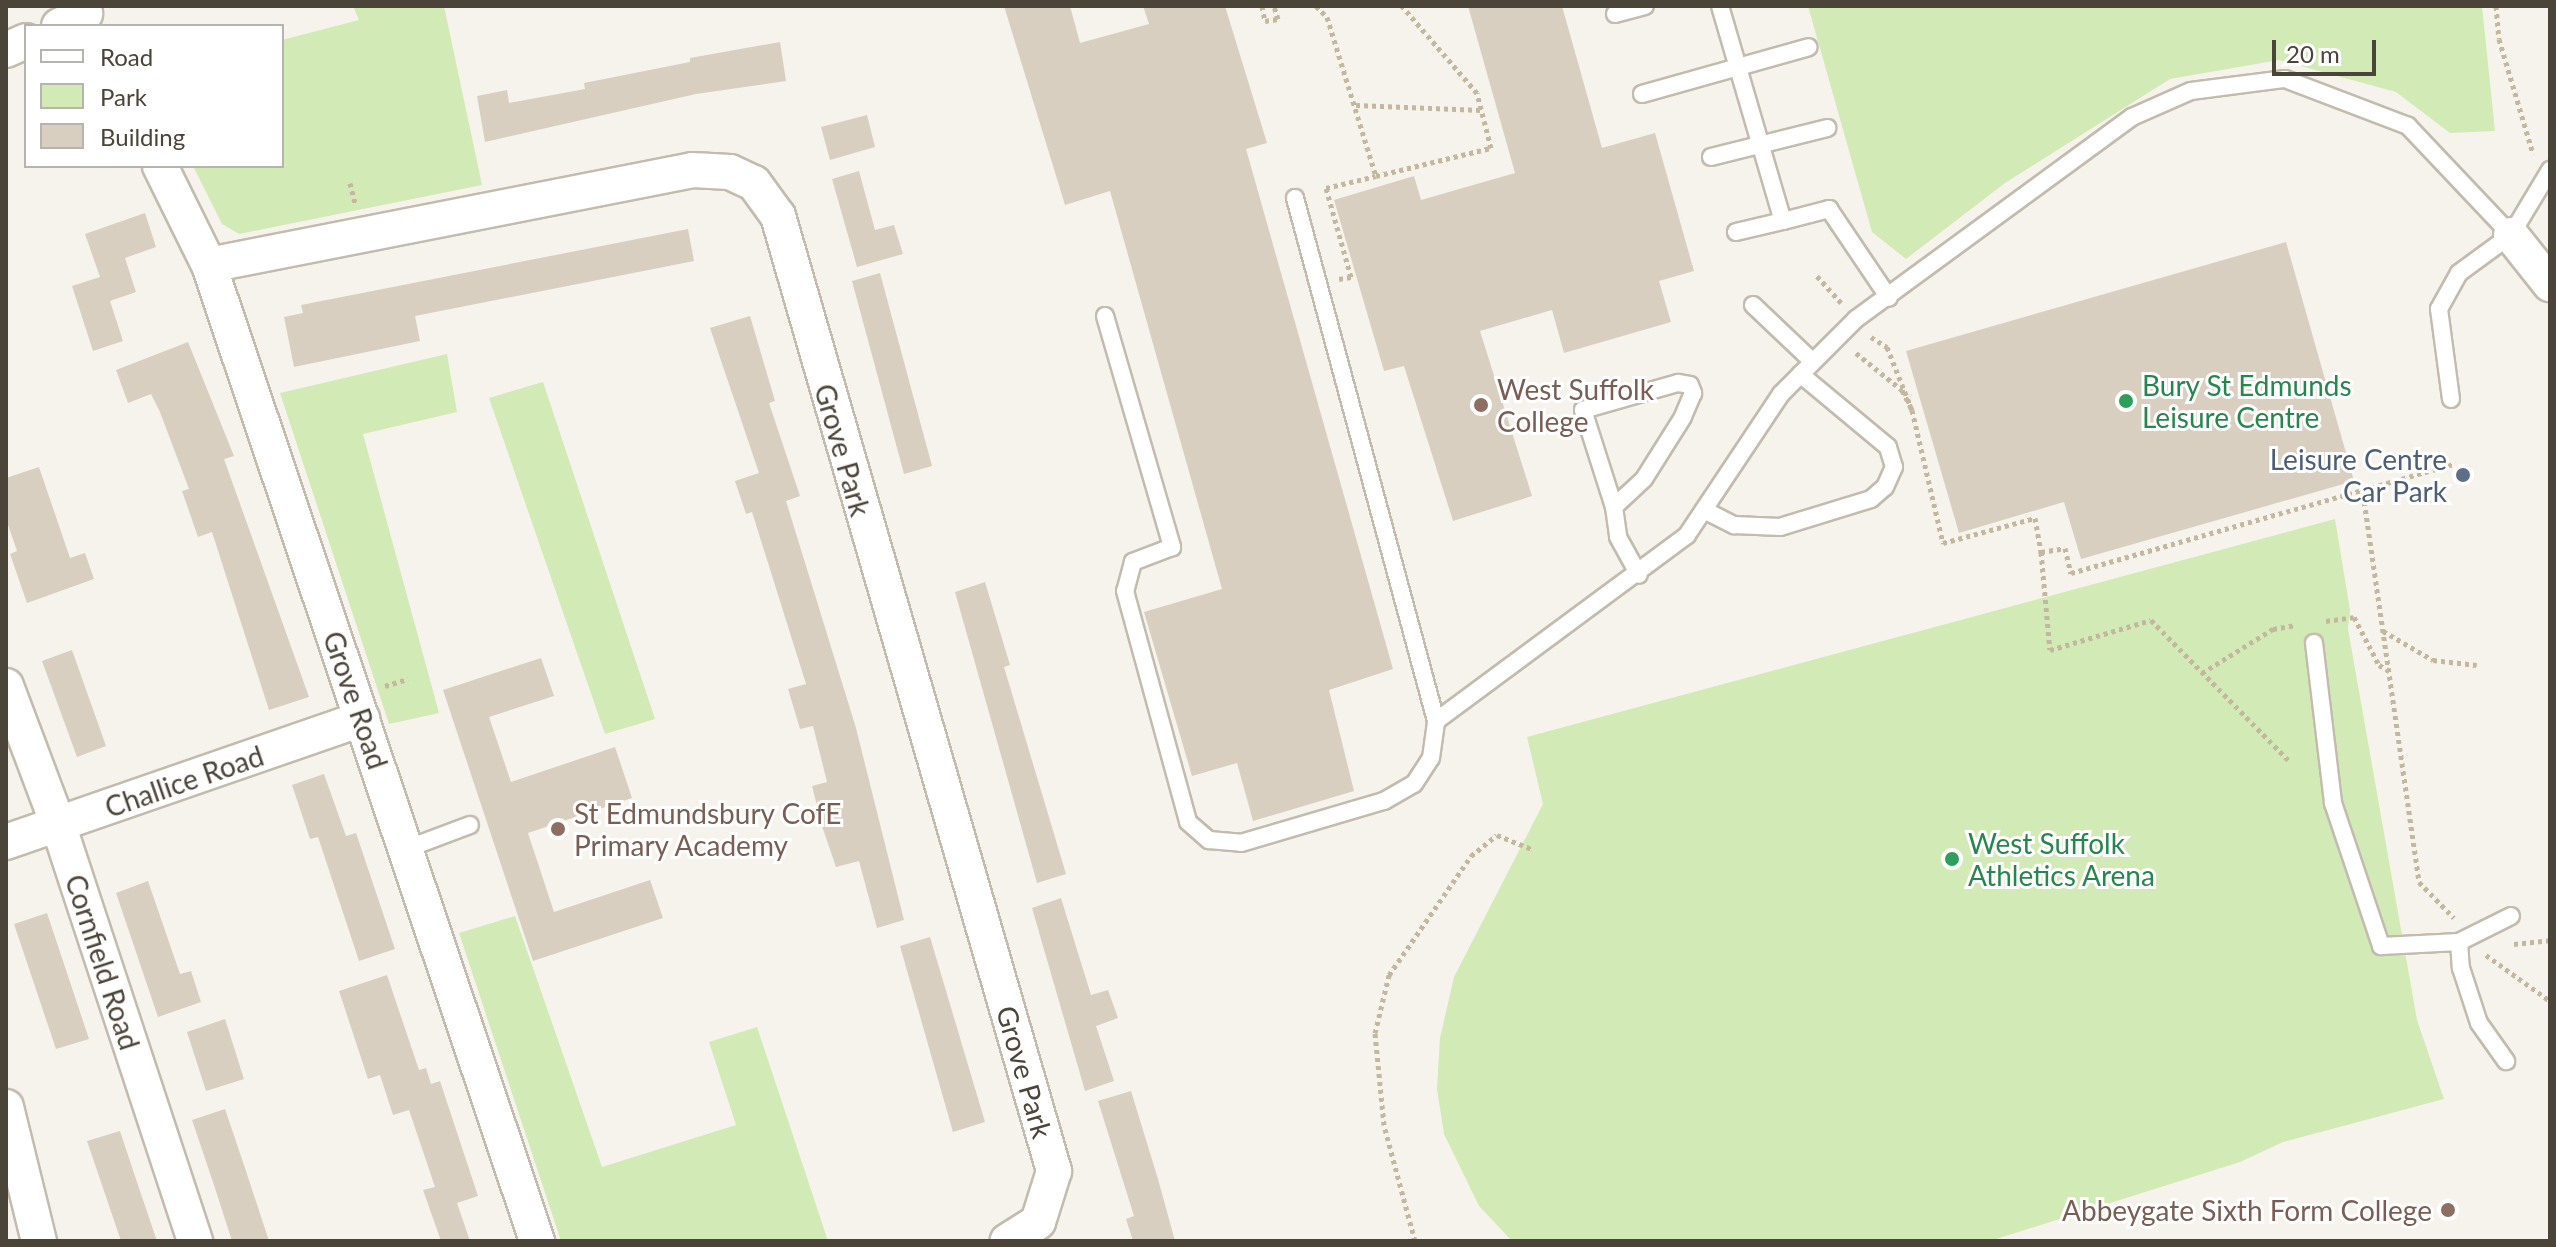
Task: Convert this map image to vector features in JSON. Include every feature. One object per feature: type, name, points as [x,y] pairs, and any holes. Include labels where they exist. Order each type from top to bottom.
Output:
[{"type":"street","name":"Grove Road","points":[[161,168],[209,265],[362,719],[409,848],[537,1241]]},
{"type":"street","name":"Grove Park","points":[[209,265],[692,170],[730,172],[754,183],[778,216],[1054,1171],[1038,1222],[1007,1241]]},
{"type":"street","points":[[2511,235],[2550,284]]},
{"type":"street","name":"Cornfield Road","points":[[6,686],[58,824],[195,1241]]},
{"type":"street","name":"Challice Road","points":[[6,842],[362,719]]},
{"type":"street","points":[[6,1107],[39,1241]]},
{"type":"lane","points":[[1615,14],[1645,6]]},
{"type":"lane","points":[[1720,6],[1783,221]]},
{"type":"lane","points":[[1642,94],[1809,47]]},
{"type":"lane","points":[[1436,721],[1639,575],[1687,535],[1747,441],[1812,361],[1889,298],[2132,117],[2191,91],[2285,79],[2408,126],[2511,235]]},
{"type":"lane","points":[[1711,157],[1827,128]]},
{"type":"lane","points":[[2451,399],[2439,309],[2459,273],[2511,235],[2548,178]]},
{"type":"lane","points":[[1105,316],[1172,547],[1133,562],[1125,591],[1188,822],[1209,840],[1241,843],[1384,801],[1414,784],[1431,758],[1436,721],[1295,198]]},
{"type":"lane","points":[[1736,232],[1829,209],[1889,298]]},
{"type":"lane","points":[[1753,305],[1812,361]]},
{"type":"lane","points":[[1704,510],[1717,520],[1753,529],[1780,527],[1871,499],[1892,477],[1888,447],[1800,374]]},
{"type":"lane","points":[[1614,507],[1644,479],[1683,417],[1693,393],[1690,385],[1678,383],[1583,410],[1614,507],[1618,537],[1639,575]]},
{"type":"lane","points":[[2314,643],[2333,803],[2381,946],[2464,937],[2511,916]]},
{"type":"lane","points":[[409,848],[470,825]]},
{"type":"lane","points":[[2464,937],[2461,968],[2479,1023],[2506,1061]]},
{"type":"path","points":[[1262,6],[1265,21],[1278,19],[1274,6]]},
{"type":"path","points":[[1316,6],[1327,17]]},
{"type":"path","points":[[1328,6],[1327,17],[1376,176]]},
{"type":"path","points":[[1334,263],[1339,279],[1351,277],[1326,188],[1491,148],[1477,93],[1402,6]]},
{"type":"path","points":[[2496,6],[2514,98],[2548,178]]},
{"type":"path","points":[[1356,105],[1481,110]]},
{"type":"path","points":[[1912,410],[1902,390],[1854,351],[1870,337],[1887,347],[1912,410],[1943,543],[2035,518],[2050,650],[2151,620],[2288,760]]},
{"type":"path","points":[[2041,552],[2065,548],[2071,573],[2362,486],[2456,463]]},
{"type":"path","points":[[2362,486],[2419,882],[2464,937],[2550,1001]]},
{"type":"path","points":[[2383,631],[2433,660],[2477,665]]},
{"type":"path","points":[[1415,1241],[1384,1125],[1375,1033],[1389,975],[1471,856],[1497,835],[1532,849]]},
{"type":"green space","points":[[353,6],[444,6],[482,185],[239,234],[222,224],[194,168],[284,168],[284,39],[359,20]]},
{"type":"green space","points":[[1808,6],[2482,6],[2495,131],[2450,133],[2396,92],[2279,60],[2170,79],[2005,183],[1906,259],[1872,232]]},
{"type":"green space","points":[[447,354],[457,412],[363,434],[439,713],[389,724],[280,393]]},
{"type":"green space","points":[[543,382],[655,719],[605,734],[489,398]]},
{"type":"green space","name":"West Suffolk Athletics Arena","points":[[2335,519],[2350,610],[2348,629],[2417,1020],[2444,1099],[2283,1142],[2240,1162],[1990,1241],[1512,1241],[1479,1206],[1444,1134],[1437,1089],[1440,1038],[1454,977],[1543,804],[1527,737]]},
{"type":"green space","points":[[515,916],[602,1167],[736,1125],[709,1042],[757,1027],[828,1241],[561,1241],[459,933]]},
{"type":"building","points":[[1004,6],[1070,6],[1080,43],[1149,24],[1143,6],[1225,6],[1267,143],[1246,149],[1393,669],[1329,690],[1354,791],[1253,821],[1237,763],[1192,776],[1144,612],[1222,589],[1110,191],[1065,205]]},
{"type":"building","points":[[1468,6],[1562,6],[1602,148],[1655,133],[1694,271],[1659,281],[1671,322],[1564,353],[1552,310],[1480,331],[1532,496],[1453,521],[1404,366],[1384,371],[1334,200],[1414,176],[1421,200],[1515,173]]},
{"type":"building","points":[[780,42],[786,81],[696,94],[485,142],[477,96],[507,90],[509,103],[585,89],[584,83],[690,62],[690,58]]},
{"type":"building","points":[[867,115],[875,147],[830,160],[821,127]]},
{"type":"building","points":[[859,171],[875,230],[894,225],[903,254],[857,267],[832,179]]},
{"type":"building","points":[[145,213],[156,247],[125,258],[136,292],[110,301],[123,341],[93,351],[72,286],[100,277],[85,234]]},
{"type":"building","points":[[688,229],[694,261],[415,316],[420,341],[294,367],[284,317],[303,313],[301,305]]},
{"type":"building","name":"Bury St Edmunds Leisure Centre","points":[[2286,242],[2354,481],[2081,559],[2064,502],[1959,533],[1906,351]]},
{"type":"building","points":[[880,273],[932,466],[904,474],[852,281]]},
{"type":"building","points":[[750,316],[775,401],[769,403],[800,496],[786,501],[856,728],[904,920],[877,928],[859,861],[836,867],[823,829],[812,786],[827,782],[813,726],[800,729],[788,689],[806,684],[752,512],[746,514],[735,481],[759,473],[710,328]]},
{"type":"building","points":[[188,342],[234,456],[224,459],[309,697],[269,710],[212,532],[198,537],[182,491],[189,489],[160,412],[151,394],[128,403],[116,370]]},
{"type":"building","points":[[39,467],[70,558],[85,553],[94,579],[27,603],[10,554],[17,551],[6,519],[6,478]]},
{"type":"building","points":[[985,582],[1010,665],[1004,667],[1066,874],[1037,883],[955,592]]},
{"type":"building","points":[[72,650],[106,746],[77,757],[42,661]]},
{"type":"building","points":[[541,658],[554,696],[489,717],[511,782],[615,747],[632,798],[528,833],[554,912],[650,880],[663,918],[533,961],[443,690]]},
{"type":"building","points":[[324,774],[346,836],[356,833],[395,949],[359,961],[318,837],[310,839],[292,785]]},
{"type":"building","points":[[148,881],[180,974],[191,971],[201,1002],[158,1017],[116,893]]},
{"type":"building","points":[[1061,898],[1091,995],[1108,990],[1118,1018],[1096,1026],[1114,1081],[1085,1091],[1032,908]]},
{"type":"building","points":[[47,913],[89,1039],[56,1049],[14,924]]},
{"type":"building","points":[[930,937],[985,1122],[953,1132],[900,946]]},
{"type":"building","points":[[387,975],[419,1070],[426,1068],[431,1084],[440,1081],[478,1196],[457,1203],[470,1241],[441,1241],[423,1190],[435,1187],[409,1110],[393,1115],[380,1075],[368,1079],[339,991]]},
{"type":"building","points":[[225,1019],[244,1079],[206,1091],[187,1032]]},
{"type":"building","points":[[1131,1091],[1175,1241],[1133,1241],[1126,1219],[1134,1216],[1098,1101]]},
{"type":"building","points":[[225,1109],[269,1241],[232,1241],[192,1120]]},
{"type":"building","points":[[120,1131],[157,1241],[121,1241],[87,1141]]},
{"type":"place","name":"Bury St Edmunds Leisure Centre","points":[[2126,401]]},
{"type":"place","name":"West Suffolk College","points":[[1481,405]]},
{"type":"place","name":"Leisure Centre Car Park","points":[[2463,475]]},
{"type":"place","name":"St Edmundsbury CofE Primary Academy","points":[[558,829]]},
{"type":"place","name":"West Suffolk Athletics Arena","points":[[1952,859]]},
{"type":"place","name":"Abbeygate Sixth Form College","points":[[2448,1210]]}]
